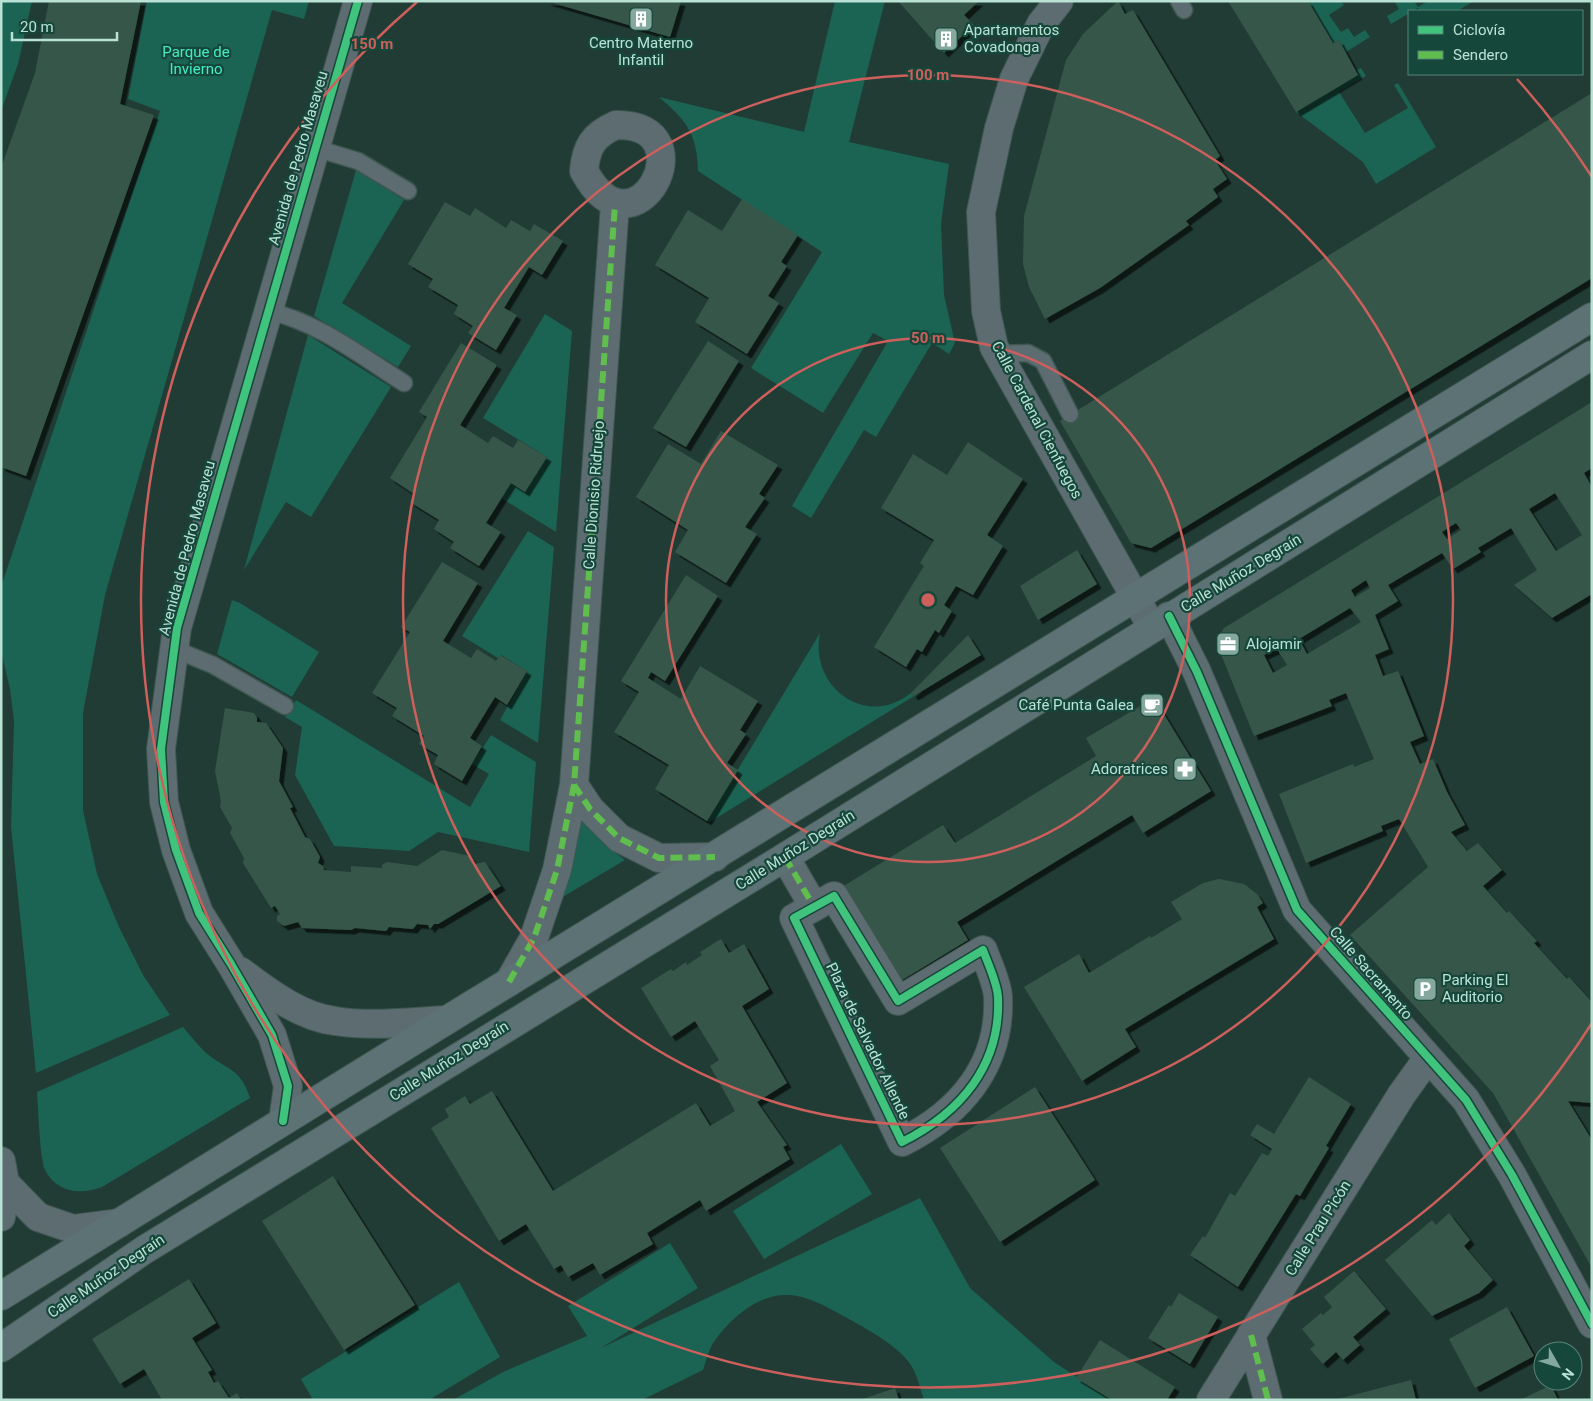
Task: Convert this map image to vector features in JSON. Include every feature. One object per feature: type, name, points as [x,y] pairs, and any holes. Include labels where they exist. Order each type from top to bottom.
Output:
[{"type":"highway","points":[[1,1296],[1592,317]]},
{"type":"highway","name":"Calle Muñoz Degraín","points":[[1,1348],[144,1250],[785,857],[1592,355]]},
{"type":"street","name":"Avenida de Pedro Masaveu","points":[[283,1121],[288,1086],[272,1035],[199,913],[176,850],[164,802],[161,749],[177,628],[358,1]]},
{"type":"street","name":"Calle Cardenal Cienfuegos","points":[[1059,1],[1041,24],[1014,79],[999,128],[980,212],[986,311],[997,354],[1135,597],[1161,622]]},
{"type":"street","name":"Calle Dionisio Ridruejo","points":[[509,982],[534,938],[554,879],[574,786],[615,204]]},
{"type":"street","name":"Calle Sacramento","points":[[1161,622],[1197,672],[1297,910],[1466,1100],[1512,1175],[1592,1324]]},
{"type":"street","points":[[574,786],[590,809],[619,838],[659,858],[715,857]]},
{"type":"street","points":[[785,857],[814,907]]},
{"type":"street","name":"Plaza de Salvador Allende","points":[[834,896],[898,1001],[983,950],[998,996],[995,1038],[983,1071],[955,1107],[925,1130],[902,1142],[794,918],[814,907],[834,896]]},
{"type":"street","name":"Avenida de Pedro Masaveu","points":[[231,964],[268,992],[304,1011],[333,1021],[364,1024],[447,1020]]},
{"type":"street","name":"Calle Prau Picón","points":[[1210,1400],[1402,1094],[1428,1058]]},
{"type":"street","points":[[3,1172],[38,1217],[73,1229],[119,1223]]},
{"type":"street","points":[[1,1217],[3,1172]]},
{"type":"street","points":[[1251,1335],[1268,1400]]},
{"type":"lane","points":[[315,148],[358,161],[408,191]]},
{"type":"lane","points":[[268,310],[285,314],[313,326],[404,383]]},
{"type":"lane","points":[[997,354],[1028,353],[1043,360],[1070,414]]},
{"type":"lane","points":[[174,649],[213,665],[285,706]]},
{"type":"green space","points":[[1,1],[32,1],[18,64],[1,111]]},
{"type":"green space","name":"Parque de Invierno","points":[[147,1],[309,1],[304,19],[272,10],[105,595],[83,713],[83,810],[97,874],[119,927],[143,975],[170,1015],[36,1073],[11,827],[14,721],[10,689],[1,651],[1,587],[160,111],[128,99]]},
{"type":"green space","points":[[835,1],[885,1],[849,142],[949,164],[941,224],[944,295],[955,343],[949,354],[932,343],[876,437],[864,430],[811,518],[792,506],[888,341],[873,333],[823,413],[751,368],[822,252],[698,171],[695,147],[689,129],[677,113],[659,97],[804,132]]},
{"type":"green space","points":[[1308,1],[1341,1],[1344,5],[1329,15],[1341,32],[1348,28],[1354,37],[1365,30],[1370,37],[1346,52],[1339,40],[1333,43]]},
{"type":"green space","points":[[1394,1],[1414,1],[1418,7],[1428,1],[1474,1],[1459,10],[1419,10],[1418,8],[1408,10],[1408,14],[1391,24],[1387,16],[1399,9]]},
{"type":"green space","points":[[1361,68],[1366,76],[1339,92],[1365,133],[1408,108],[1394,85],[1398,83],[1436,147],[1376,184],[1363,162],[1296,112],[1358,75],[1357,70]]},
{"type":"green space","points":[[356,170],[404,200],[342,303],[411,346],[398,367],[314,316]]},
{"type":"green space","points":[[545,314],[572,331],[556,532],[501,498],[511,483],[525,492],[547,457],[483,418]]},
{"type":"green space","points":[[308,335],[391,387],[311,517],[286,502],[244,570]]},
{"type":"green space","points":[[528,531],[554,547],[538,743],[500,720],[527,671],[501,655],[498,658],[462,636]]},
{"type":"green space","points":[[232,600],[240,603],[319,652],[292,697],[217,654]]},
{"type":"green space","points":[[820,633],[819,653],[823,670],[832,685],[844,697],[860,704],[876,706],[894,703],[911,693],[914,696],[710,822],[707,821]]},
{"type":"green space","points":[[296,700],[470,807],[489,774],[472,764],[491,735],[536,762],[529,852],[438,832],[409,851],[334,846],[295,775],[302,727],[285,717]]},
{"type":"green space","points":[[578,816],[605,845],[625,860],[561,898],[574,858]]},
{"type":"green space","points":[[183,1027],[204,1051],[237,1074],[242,1080],[250,1098],[102,1187],[85,1191],[70,1190],[63,1188],[50,1178],[43,1164],[37,1092]]},
{"type":"green space","points":[[841,1144],[872,1194],[764,1259],[733,1211]]},
{"type":"green space","points":[[920,1198],[970,1288],[1054,1362],[1112,1400],[924,1400],[912,1367],[901,1353],[865,1328],[828,1308],[805,1298],[789,1295],[766,1298],[745,1310],[726,1326],[712,1345],[703,1370],[642,1400],[453,1400],[503,1372],[587,1336],[568,1306],[670,1243],[698,1288],[601,1348]]},
{"type":"green space","points":[[459,1282],[500,1357],[429,1400],[313,1400],[301,1379]]},
{"type":"building","points":[[49,1],[141,1],[120,104],[154,115],[26,476],[1,467],[1,168],[35,73]]},
{"type":"building","name":"Centro Materno Infantil","points":[[546,1],[681,1],[670,37]]},
{"type":"building","name":"Apartamentos Covadonga","points":[[898,1],[979,1],[964,15],[974,25],[944,53]]},
{"type":"building","points":[[1118,1],[1125,14],[1133,10],[1220,156],[1215,160],[1227,179],[1213,189],[1218,197],[1186,221],[1189,225],[1100,288],[1045,319],[1029,287],[1023,264],[1024,216],[1066,60],[1083,34]]},
{"type":"building","points":[[1228,1],[1308,1],[1333,43],[1339,40],[1358,75],[1296,112]]},
{"type":"building","points":[[1592,93],[1592,278],[1151,548],[1131,543],[1060,421]]},
{"type":"building","points":[[742,199],[798,235],[781,262],[787,266],[768,296],[779,303],[747,354],[695,322],[709,298],[655,265],[688,210],[722,231]]},
{"type":"building","points":[[445,202],[470,216],[475,208],[506,228],[511,220],[530,231],[534,224],[563,241],[542,275],[529,267],[504,308],[517,315],[496,350],[468,333],[473,326],[454,314],[458,305],[428,287],[433,279],[408,264]]},
{"type":"building","points":[[708,341],[739,361],[686,447],[653,428]]},
{"type":"building","points":[[461,343],[497,365],[460,425],[488,443],[493,436],[513,448],[518,440],[547,457],[525,492],[511,483],[486,523],[501,532],[479,566],[450,548],[454,542],[434,529],[439,520],[410,502],[414,494],[390,478],[427,417],[419,412]]},
{"type":"building","points":[[1592,402],[1592,468],[1584,473],[1592,487],[1592,594],[1552,618],[1514,585],[1537,570],[1511,528],[1478,548],[1481,552],[1453,569],[1442,553],[1388,585],[1398,601],[1375,615],[1389,649],[1375,655],[1383,676],[1398,671],[1424,736],[1410,742],[1420,764],[1433,759],[1447,792],[1465,825],[1451,832],[1467,851],[1478,843],[1502,870],[1483,886],[1507,913],[1509,911],[1537,941],[1534,943],[1567,979],[1569,977],[1592,1002],[1592,1103],[1568,1101],[1592,1140],[1592,1268],[1493,1093],[1350,935],[1428,867],[1399,819],[1381,826],[1383,831],[1306,863],[1279,794],[1353,764],[1354,767],[1374,759],[1346,693],[1329,700],[1332,706],[1254,736],[1216,642],[1224,628]],"holes":[[[1555,493],[1582,535],[1556,551],[1529,509]],[[1456,523],[1461,530],[1447,539],[1442,532]],[[1366,580],[1370,588],[1355,597],[1351,590]],[[1350,608],[1361,622],[1307,654],[1299,639]],[[1257,638],[1261,644],[1253,649],[1249,643]],[[1277,649],[1287,665],[1273,673],[1264,655]]]},
{"type":"building","points":[[721,431],[778,465],[759,494],[765,498],[745,527],[757,534],[726,583],[675,552],[688,530],[636,497],[668,444],[701,464]]},
{"type":"building","points":[[968,442],[1023,479],[987,535],[1003,546],[973,595],[956,586],[944,605],[952,611],[939,633],[935,630],[922,652],[917,649],[906,667],[874,647],[924,566],[920,563],[934,540],[881,508],[913,454],[947,475]]},
{"type":"building","points":[[1077,550],[1097,584],[1038,620],[1020,586]]},
{"type":"building","points":[[442,562],[478,583],[443,641],[471,658],[477,649],[496,661],[500,655],[527,671],[507,705],[495,697],[470,738],[482,746],[462,781],[434,764],[438,755],[419,744],[424,736],[392,716],[397,708],[372,693],[410,632],[401,627]]},
{"type":"building","points":[[686,575],[718,596],[665,681],[651,672],[648,678],[681,699],[700,666],[758,701],[740,730],[746,734],[727,763],[738,770],[707,821],[655,789],[669,765],[614,732],[639,692],[621,681]]},
{"type":"building","points":[[968,635],[981,655],[914,696],[911,693]]},
{"type":"building","points":[[1154,698],[1211,791],[1143,833],[1132,815],[957,922],[968,940],[899,982],[842,887],[943,825],[955,843],[1096,756],[1086,738]]},
{"type":"building","points":[[225,708],[254,713],[257,722],[266,723],[283,748],[279,781],[293,807],[290,808],[305,837],[310,839],[320,857],[318,863],[323,866],[324,870],[351,872],[351,866],[382,868],[382,865],[387,862],[417,866],[442,850],[470,856],[475,864],[485,862],[501,886],[438,924],[434,924],[430,929],[428,925],[417,924],[413,929],[389,927],[386,931],[355,928],[351,930],[302,928],[298,922],[284,926],[277,921],[277,916],[280,914],[275,906],[271,908],[243,863],[244,858],[230,833],[232,828],[220,807],[221,801],[215,771]]},
{"type":"building","points":[[1219,879],[1244,884],[1257,894],[1263,903],[1257,907],[1274,939],[1125,1029],[1136,1047],[1082,1081],[1024,987],[1079,954],[1089,973],[1182,919],[1171,902],[1203,883]]},
{"type":"building","points":[[721,939],[729,953],[744,944],[769,989],[742,1006],[787,1083],[757,1102],[787,1145],[783,1147],[790,1159],[706,1211],[700,1200],[647,1233],[653,1244],[600,1275],[593,1263],[568,1277],[561,1265],[554,1269],[526,1224],[499,1241],[431,1128],[449,1117],[445,1109],[465,1096],[470,1104],[492,1091],[553,1191],[696,1103],[710,1126],[735,1111],[710,1066],[719,1060],[695,1021],[671,1037],[641,988],[671,969],[673,971],[686,962],[687,965],[702,955],[700,952]]},
{"type":"building","points":[[1309,1077],[1351,1104],[1326,1146],[1329,1148],[1300,1196],[1296,1194],[1238,1287],[1190,1255],[1203,1236],[1205,1238],[1230,1193],[1235,1196],[1262,1153],[1268,1156],[1272,1149],[1250,1135],[1257,1124],[1274,1134]]},
{"type":"building","points":[[1035,1087],[1095,1180],[1000,1242],[940,1148]]},
{"type":"building","points":[[333,1176],[415,1305],[344,1350],[262,1221]]},
{"type":"building","points":[[1449,1213],[1470,1240],[1464,1246],[1493,1280],[1479,1293],[1432,1316],[1385,1260],[1432,1220],[1436,1225]]},
{"type":"building","points":[[1354,1271],[1386,1309],[1353,1337],[1360,1345],[1343,1360],[1336,1352],[1323,1364],[1310,1349],[1315,1345],[1302,1329],[1321,1313],[1323,1315],[1332,1307],[1324,1297]]},
{"type":"building","points":[[189,1279],[216,1323],[192,1338],[212,1370],[208,1372],[214,1383],[218,1381],[229,1398],[237,1393],[241,1400],[162,1400],[144,1369],[120,1384],[92,1339]]},
{"type":"building","points":[[1179,1293],[1218,1317],[1190,1364],[1148,1338]]},
{"type":"building","points":[[1507,1307],[1533,1357],[1475,1388],[1449,1339]]},
{"type":"building","points":[[1100,1340],[1175,1387],[1167,1400],[1112,1400],[1076,1378]]},
{"type":"building","points":[[1411,1380],[1416,1400],[1338,1400],[1338,1399]]},
{"type":"building","points":[[895,1388],[899,1400],[863,1400],[863,1399]]},
{"type":"building","points":[[1539,1391],[1554,1391],[1558,1400],[1520,1400]]},
{"type":"marked path","points":[[509,982],[534,938],[557,870],[574,785],[615,204]]},
{"type":"marked path","points":[[574,785],[590,809],[619,838],[659,858],[715,857]]},
{"type":"marked path","points":[[785,857],[814,907]]},
{"type":"marked path","points":[[1251,1335],[1268,1400]]},
{"type":"cycle path","points":[[283,1121],[288,1086],[272,1035],[199,913],[176,850],[164,802],[161,749],[177,628],[358,1]]},
{"type":"cycle path","points":[[1169,616],[1197,672],[1297,910],[1466,1100],[1512,1175],[1592,1324]]},
{"type":"cycle path","points":[[834,896],[898,1001],[983,950],[996,985],[998,997],[997,1022],[992,1045],[984,1066],[959,1102],[942,1117],[902,1142],[794,918],[834,896]]},
{"type":"place","name":"Centro Materno Infantil","points":[[641,19]]},
{"type":"place","name":"Apartamentos Covadonga","points":[[946,39]]},
{"type":"place","name":"Alojamir","points":[[1228,644]]},
{"type":"place","name":"Café Punta Galea","points":[[1152,705]]},
{"type":"place","name":"Adoratrices","points":[[1185,769]]},
{"type":"place","name":"Parking El Auditorio","points":[[1425,989]]}]
